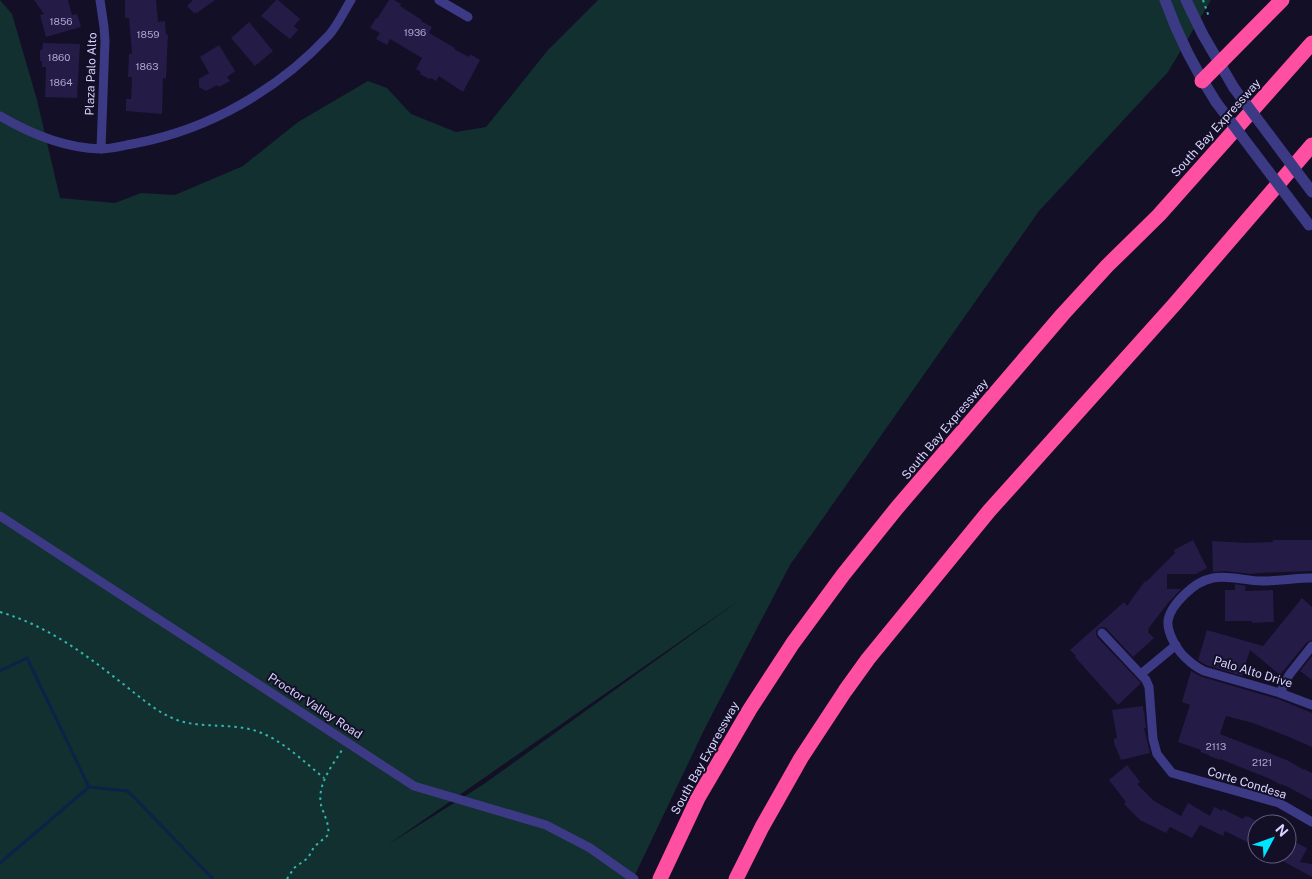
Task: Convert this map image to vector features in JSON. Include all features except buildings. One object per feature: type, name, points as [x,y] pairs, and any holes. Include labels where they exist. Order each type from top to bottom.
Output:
[{"type":"highway","points":[[1202,81],[1282,0]]},
{"type":"highway","name":"South Bay Expressway","points":[[660,879],[698,798],[774,671],[818,608],[869,542],[1063,314],[1107,266],[1159,215],[1312,43]]},
{"type":"highway","points":[[737,876],[762,827],[802,758],[868,659],[989,511],[1173,306],[1312,146]]},
{"type":"street","name":"Plaza Palo Alto","points":[[100,0],[105,41],[101,149]]},
{"type":"street","points":[[0,116],[47,138],[101,149],[144,142],[179,132],[245,102],[282,77],[315,49],[330,33],[352,0]]},
{"type":"street","points":[[439,0],[468,17]]},
{"type":"street","points":[[1165,0],[1202,81],[1310,227]]},
{"type":"street","points":[[1186,0],[1203,35],[1234,88],[1312,192]]},
{"type":"street","name":"Proctor Valley Road","points":[[0,516],[414,786],[546,825],[590,848],[634,879]]},
{"type":"street","name":"Palo Alto Drive","points":[[1312,578],[1262,581],[1214,578],[1201,582],[1190,589],[1170,612],[1168,620],[1168,627],[1176,645],[1187,660],[1204,671],[1280,693],[1312,705]]},
{"type":"street","points":[[1102,633],[1141,674],[1176,645]]},
{"type":"street","points":[[1280,693],[1289,675],[1312,646]]},
{"type":"street","name":"Corte Condesa","points":[[1141,674],[1146,680],[1148,687],[1153,740],[1158,754],[1172,773],[1279,804],[1312,822]]},
{"type":"path","points":[[1203,0],[1209,17]]},
{"type":"path","points":[[0,612],[38,626],[85,654],[151,706],[171,717],[184,722],[246,728],[271,737],[324,778]]},
{"type":"path","points":[[288,879],[296,866],[308,858],[314,847],[328,836],[328,827],[321,803],[324,778],[347,742]]},
{"type":"green space","points":[[0,0],[12,14],[37,100],[60,198],[115,203],[141,193],[175,195],[243,166],[298,122],[368,81],[387,88],[411,114],[456,132],[486,127],[548,50],[598,0],[1211,0],[1168,72],[1039,211],[790,565],[705,728],[633,879],[0,879]],"holes":[[[744,597],[484,784],[389,844]]]},
{"type":"waterway","points":[[0,671],[27,658],[89,787],[128,791],[213,879]]},
{"type":"waterway","points":[[0,863],[89,787]]}]
